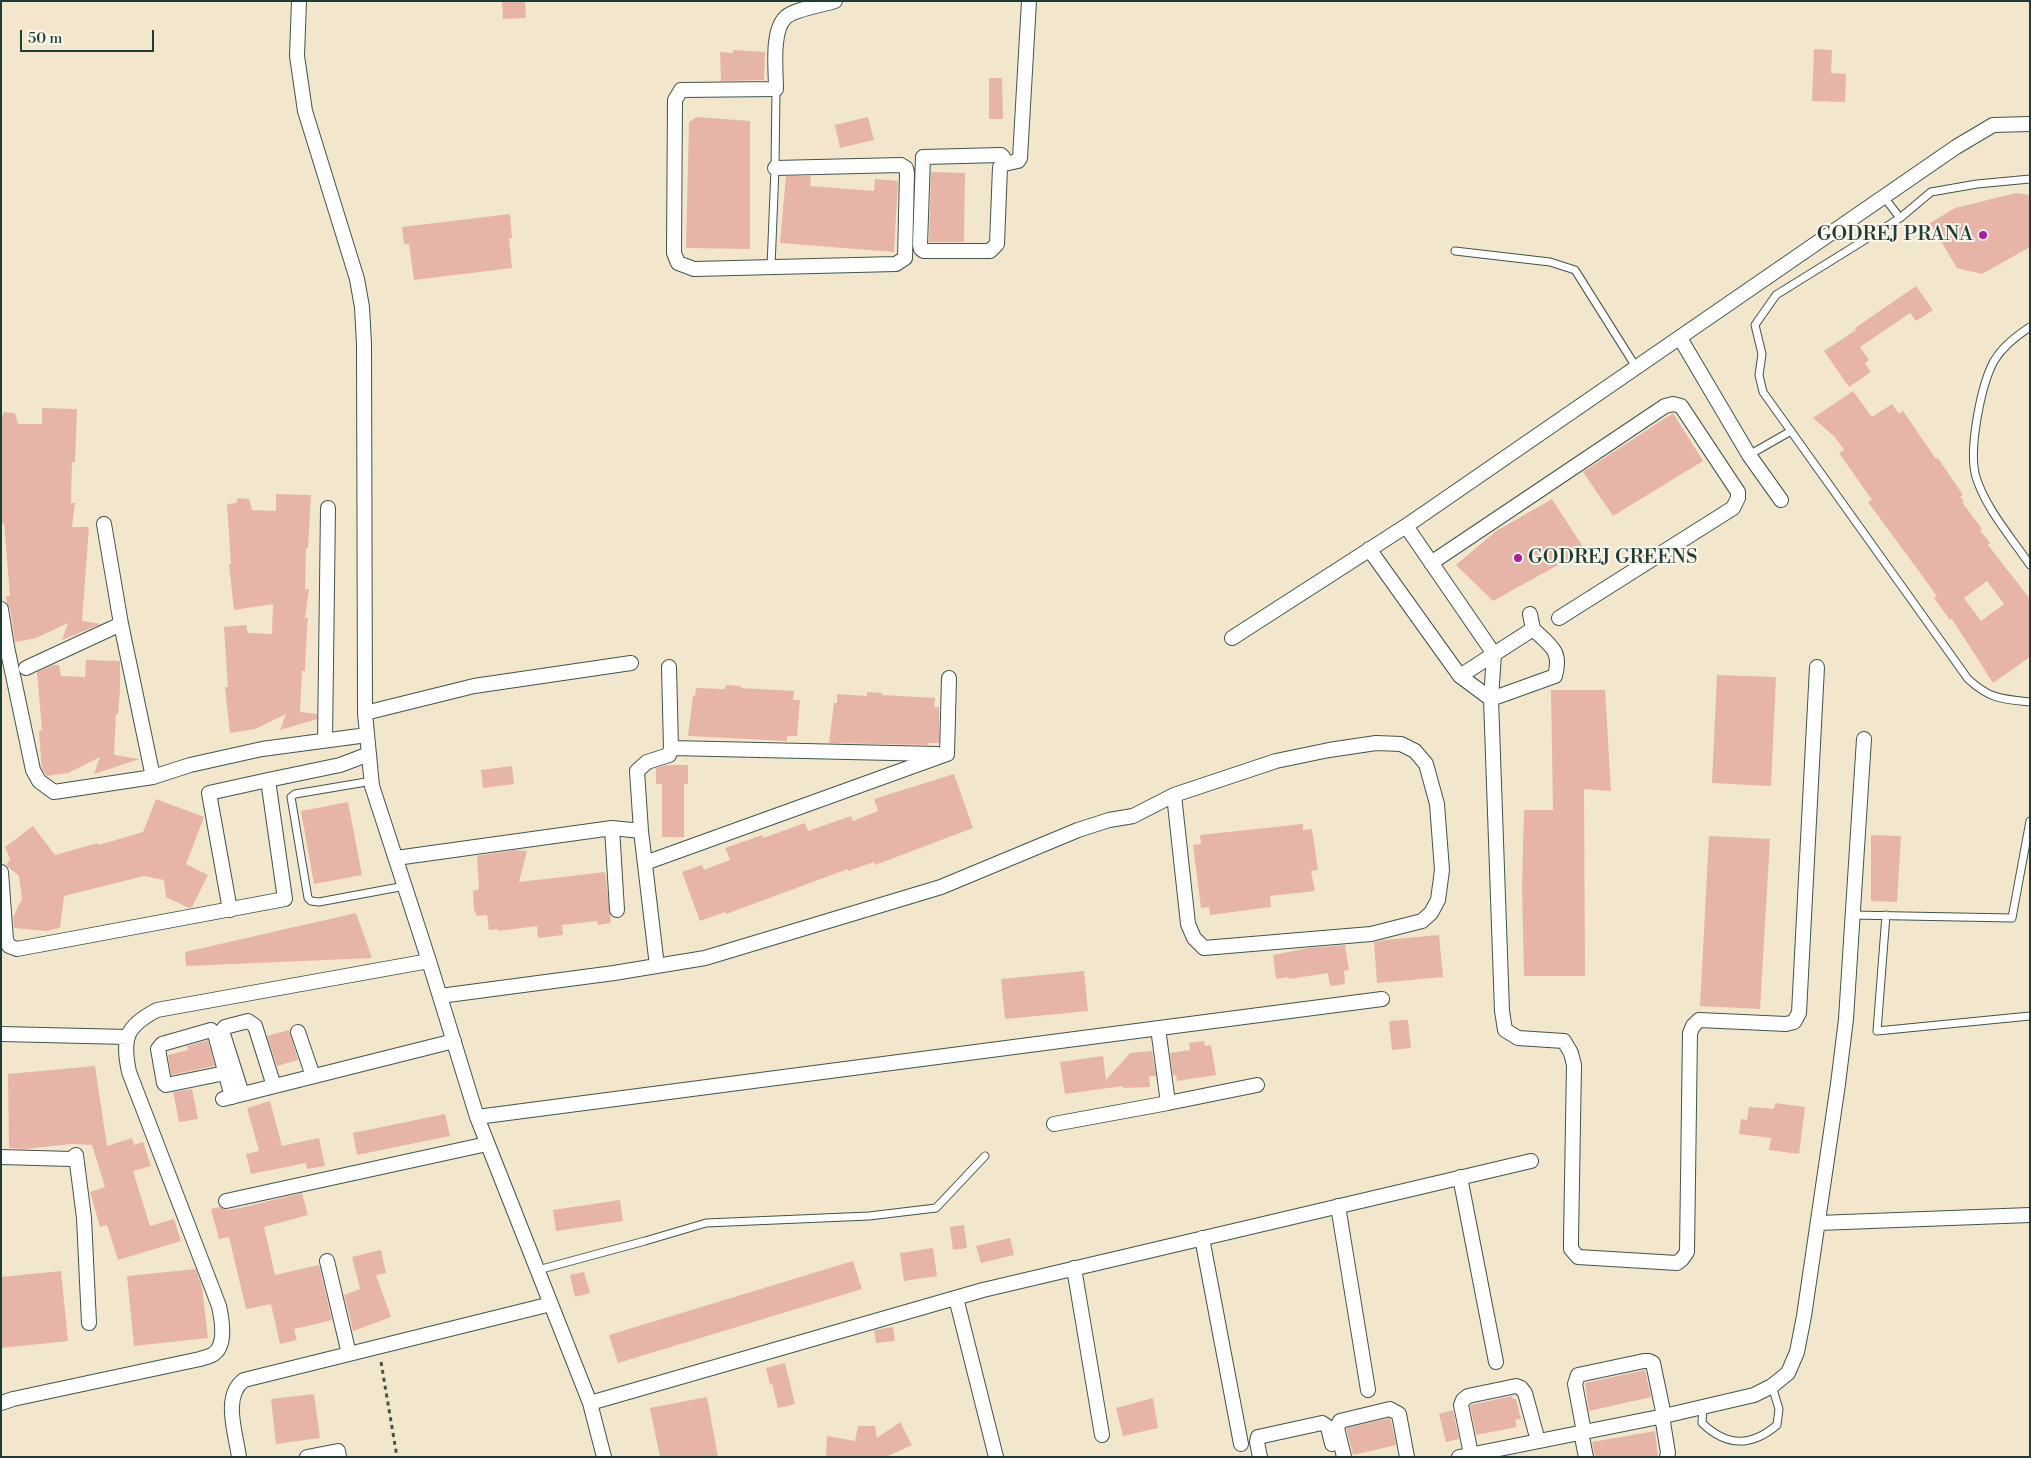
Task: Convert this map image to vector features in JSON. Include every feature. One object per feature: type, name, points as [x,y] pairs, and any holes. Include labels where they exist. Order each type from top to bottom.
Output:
[{"type":"street","points":[[299,1],[298,56],[305,111],[356,279],[362,307],[365,378],[365,713],[372,781],[477,1117],[590,1403],[604,1457]]},
{"type":"street","points":[[775,168],[901,164],[906,168],[907,173],[904,258],[896,264],[694,269],[678,263],[674,253],[676,95],[681,90],[776,89],[776,45],[779,26],[787,16],[835,1]]},
{"type":"street","points":[[1004,164],[1003,156],[1001,155],[924,157],[921,250],[990,251],[997,244],[1000,167],[1004,164],[1014,163],[1020,158],[1029,1]]},
{"type":"street","points":[[1232,638],[1406,526],[1956,147],[1993,126],[2030,124]]},
{"type":"street","points":[[1680,338],[1749,455],[1781,500]]},
{"type":"street","points":[[1431,563],[1665,406],[1673,404],[1681,406],[1738,492],[1738,498],[1733,508],[1559,618]]},
{"type":"street","points":[[325,740],[328,508]]},
{"type":"street","points":[[104,524],[121,624],[153,777]]},
{"type":"street","points":[[1406,526],[1494,654],[1491,699],[1504,1030],[1518,1038],[1564,1041],[1571,1053],[1574,1065],[1572,1249],[1578,1257],[1677,1263],[1682,1259],[1687,1252],[1690,1033],[1693,1026],[1699,1020],[1786,1024],[1794,1022],[1799,1012],[1817,667]]},
{"type":"street","points":[[1369,549],[1460,676],[1491,699]]},
{"type":"street","points":[[1,609],[6,647],[33,770],[39,781],[46,788],[54,792],[153,777],[190,765],[262,748],[367,735]]},
{"type":"street","points":[[1491,699],[1555,676],[1559,662],[1553,648],[1533,629],[1530,614]]},
{"type":"street","points":[[26,668],[121,624]]},
{"type":"street","points":[[1460,676],[1533,629]]},
{"type":"street","points":[[365,713],[474,686],[631,663]]},
{"type":"street","points":[[657,966],[641,830],[637,771],[647,762],[669,755],[671,748],[670,667]]},
{"type":"street","points":[[947,754],[949,678]]},
{"type":"street","points":[[1534,1457],[1534,1442],[1525,1393],[1521,1388],[1516,1386],[1468,1396],[1463,1400],[1461,1405],[1471,1455],[1534,1442],[1583,1432],[1663,1416],[1754,1395],[1772,1386],[1788,1373],[1797,1352],[1818,1223],[1844,1034],[1864,739]]},
{"type":"street","points":[[440,996],[705,958],[941,887],[1078,830],[1109,820],[1133,816],[1174,795],[1276,761],[1329,750],[1376,744],[1401,744],[1415,751],[1426,764],[1437,804],[1442,870],[1438,900],[1430,913],[1422,921],[1372,934],[1204,948],[1194,938],[1188,924],[1174,795]]},
{"type":"street","points":[[671,748],[947,754]]},
{"type":"street","points":[[230,910],[209,793],[340,765],[369,754]]},
{"type":"street","points":[[645,863],[947,754]]},
{"type":"street","points":[[1,872],[6,940],[9,946],[17,949],[285,899],[268,780]]},
{"type":"street","points":[[396,858],[612,828],[641,830]]},
{"type":"street","points":[[612,828],[617,910]]},
{"type":"street","points":[[1,1403],[13,1398],[200,1359],[213,1355],[220,1346],[222,1320],[220,1306],[129,1072],[126,1055],[128,1037],[133,1026],[156,1010],[429,961]]},
{"type":"street","points":[[477,1117],[1382,999]]},
{"type":"street","points":[[232,1096],[222,1031],[225,1027],[248,1021],[255,1026],[274,1086]]},
{"type":"street","points":[[1158,1028],[1168,1102]]},
{"type":"street","points":[[225,1073],[166,1085],[164,1083],[158,1049],[162,1044],[211,1030],[215,1034],[232,1096]]},
{"type":"street","points":[[298,1032],[313,1076]]},
{"type":"street","points":[[1,1034],[128,1037]]},
{"type":"street","points":[[232,1096],[454,1041]]},
{"type":"street","points":[[1054,1124],[1256,1085]]},
{"type":"street","points":[[226,1200],[487,1144]]},
{"type":"street","points":[[1,1157],[71,1159],[76,1155],[84,1218],[89,1323]]},
{"type":"street","points":[[590,1403],[956,1298],[1074,1268],[1531,1161]]},
{"type":"street","points":[[1460,1177],[1496,1362]]},
{"type":"street","points":[[1338,1206],[1368,1390]]},
{"type":"street","points":[[1818,1223],[2030,1215]]},
{"type":"street","points":[[1202,1238],[1241,1444]]},
{"type":"street","points":[[327,1261],[349,1354]]},
{"type":"street","points":[[1074,1268],[1102,1435]]},
{"type":"street","points":[[956,1298],[996,1457]]},
{"type":"street","points":[[239,1457],[232,1408],[236,1386],[244,1380],[551,1304]]},
{"type":"street","points":[[1586,1457],[1575,1384],[1578,1375],[1650,1361],[1663,1416],[1667,1457]]},
{"type":"street","points":[[1344,1457],[1337,1423],[1390,1409],[1399,1414],[1407,1457]]},
{"type":"street","points":[[1260,1457],[1258,1437],[1322,1423],[1328,1427],[1335,1457]]},
{"type":"street","points":[[308,1457],[338,1451],[339,1457]]},
{"type":"lane","points":[[771,267],[776,89]]},
{"type":"lane","points":[[2030,179],[1977,184],[1931,192],[1900,218],[1776,295],[1755,325],[1762,354],[1759,375],[1763,392],[1968,679],[1983,692],[2005,700],[2030,702]]},
{"type":"lane","points":[[1884,197],[1900,218]]},
{"type":"lane","points":[[1455,251],[1550,262],[1575,270],[1636,367]]},
{"type":"lane","points":[[2030,327],[2012,338],[1994,361],[1982,393],[1974,436],[1972,463],[1985,501],[2030,565]]},
{"type":"lane","points":[[1749,455],[1791,431]]},
{"type":"lane","points":[[372,781],[295,794],[291,797],[308,898],[311,901],[319,902],[405,886]]},
{"type":"lane","points":[[1852,915],[2012,918],[2030,821]]},
{"type":"lane","points":[[1886,916],[1877,1031],[2030,1016]]},
{"type":"lane","points":[[538,1270],[706,1223],[869,1216],[936,1208],[985,1156]]},
{"type":"lane","points":[[1702,1407],[1702,1422],[1716,1436],[1746,1442],[1764,1436],[1777,1425],[1779,1410],[1772,1386]]},
{"type":"path","points":[[379,1347],[397,1457]]},
{"type":"building","points":[[502,1],[525,1],[526,18],[503,19]]},
{"type":"building","points":[[1814,49],[1832,50],[1831,73],[1846,74],[1845,102],[1812,101]]},
{"type":"building","points":[[733,50],[765,52],[764,80],[721,81],[720,52],[733,53]]},
{"type":"building","points":[[989,78],[1002,78],[1003,119],[989,119]]},
{"type":"building","points":[[697,117],[750,121],[750,249],[686,248],[689,122]]},
{"type":"building","points":[[868,117],[874,140],[840,148],[835,125]]},
{"type":"building","points":[[931,172],[965,173],[964,242],[929,242]]},
{"type":"building","points":[[786,176],[811,176],[810,186],[874,191],[875,179],[898,181],[894,252],[780,243]]},
{"type":"building","name":"GODREJ PRANA","points":[[2016,193],[2030,195],[2030,247],[1982,274],[1957,268],[1930,223],[1955,208]]},
{"type":"building","points":[[510,214],[512,238],[509,238],[512,268],[414,280],[409,244],[404,244],[402,227]]},
{"type":"building","points":[[1916,286],[1933,310],[1916,321],[1910,313],[1860,347],[1869,360],[1865,363],[1871,372],[1849,387],[1824,351]]},
{"type":"building","points":[[1853,391],[1872,417],[1892,404],[1899,414],[1903,411],[1963,495],[1960,497],[1964,501],[1962,502],[1982,529],[1980,530],[1990,543],[1988,545],[2030,599],[2030,657],[1993,683],[1952,619],[1950,620],[1934,598],[1937,596],[1868,502],[1872,500],[1839,453],[1844,450],[1835,437],[1813,418]],"holes":[[[1987,581],[2004,604],[1981,621],[1964,598]]]},
{"type":"building","points":[[42,408],[77,409],[75,462],[72,462],[71,503],[75,503],[72,527],[89,527],[82,621],[101,624],[62,640],[68,623],[36,638],[15,642],[10,608],[6,596],[10,596],[4,523],[1,524],[1,419],[4,412],[15,413],[18,424],[42,424]]},
{"type":"building","name":"GODREJ GREENS","points":[[1673,413],[1703,461],[1613,516],[1583,472]]},
{"type":"building","points":[[276,494],[311,495],[308,548],[306,548],[305,589],[309,589],[305,618],[308,618],[305,671],[302,671],[300,712],[317,714],[317,719],[280,730],[286,714],[255,729],[230,733],[225,687],[228,687],[224,627],[246,625],[248,633],[272,634],[273,604],[234,610],[229,564],[231,564],[227,504],[236,503],[238,498],[249,499],[252,510],[276,511]]},
{"type":"building","name":"GODREJ GREENS","points":[[1552,499],[1585,550],[1493,601],[1456,565],[1496,531]]},
{"type":"building","points":[[86,660],[120,661],[120,690],[118,714],[116,714],[114,755],[140,759],[94,774],[100,757],[68,773],[47,776],[42,769],[41,760],[39,731],[42,730],[37,672],[53,665],[59,665],[61,676],[85,677]]},
{"type":"building","points":[[1717,675],[1776,677],[1771,786],[1712,783]]},
{"type":"building","points":[[726,685],[741,686],[741,688],[794,691],[793,700],[800,700],[797,736],[787,736],[787,741],[688,736],[693,696],[695,696],[696,688],[725,689]]},
{"type":"building","points":[[1551,690],[1605,690],[1611,791],[1584,789],[1585,976],[1524,976],[1522,887],[1524,810],[1553,810]]},
{"type":"building","points":[[867,692],[882,693],[882,695],[935,698],[934,707],[939,707],[939,743],[929,743],[928,745],[829,743],[834,703],[837,703],[837,694],[867,696]]},
{"type":"building","points":[[666,765],[688,765],[688,784],[684,784],[684,837],[662,837],[662,784],[656,784],[656,768]]},
{"type":"building","points":[[512,766],[514,784],[483,788],[481,770]]},
{"type":"building","points":[[954,774],[973,828],[875,865],[874,862],[848,871],[848,869],[726,914],[725,912],[700,921],[682,872],[702,865],[704,870],[730,860],[725,848],[762,835],[763,838],[805,823],[808,831],[851,816],[853,821],[878,811],[874,799]]},
{"type":"building","points":[[156,799],[204,817],[186,864],[208,875],[192,907],[189,908],[166,897],[164,880],[144,876],[64,896],[60,928],[46,931],[14,928],[13,917],[22,899],[19,876],[6,865],[10,859],[5,847],[33,826],[55,855],[143,832]]},
{"type":"building","points":[[348,802],[362,875],[314,884],[301,811]]},
{"type":"building","points":[[1303,824],[1303,830],[1312,829],[1318,870],[1311,871],[1315,891],[1270,896],[1271,907],[1210,915],[1209,907],[1201,908],[1193,845],[1201,844],[1200,835]]},
{"type":"building","points":[[1871,835],[1901,836],[1897,902],[1871,901]]},
{"type":"building","points":[[1709,836],[1770,839],[1760,1009],[1700,1006]]},
{"type":"building","points":[[515,850],[527,851],[519,882],[605,872],[611,923],[598,925],[597,921],[562,925],[563,935],[538,938],[537,926],[498,931],[498,929],[489,930],[487,915],[477,916],[474,910],[473,891],[479,889],[477,856]]},
{"type":"building","points":[[356,913],[372,958],[186,966],[185,952]]},
{"type":"building","points":[[1439,935],[1443,977],[1377,983],[1374,942]]},
{"type":"building","points":[[1345,945],[1349,970],[1344,971],[1345,984],[1330,986],[1328,973],[1276,979],[1273,955],[1309,948]]},
{"type":"building","points":[[1084,971],[1088,1011],[1005,1019],[1001,979]]},
{"type":"building","points":[[1408,1020],[1411,1048],[1392,1050],[1389,1021]]},
{"type":"building","points":[[289,1030],[298,1060],[277,1066],[267,1036]]},
{"type":"building","points":[[208,1040],[215,1066],[171,1075],[168,1055],[188,1050],[187,1046]]},
{"type":"building","points":[[1204,1041],[1205,1046],[1211,1045],[1216,1075],[1177,1081],[1176,1075],[1173,1076],[1170,1053],[1190,1050],[1189,1043]]},
{"type":"building","points":[[1152,1051],[1156,1076],[1149,1076],[1150,1087],[1123,1088],[1123,1086],[1065,1094],[1060,1062],[1103,1056],[1106,1080],[1130,1053]]},
{"type":"building","points":[[95,1066],[107,1146],[132,1138],[134,1145],[143,1142],[151,1166],[133,1171],[150,1226],[174,1219],[181,1241],[118,1260],[107,1225],[100,1227],[90,1192],[105,1187],[92,1145],[72,1144],[25,1149],[9,1148],[8,1074]]},
{"type":"building","points":[[192,1089],[198,1119],[179,1122],[173,1092]]},
{"type":"building","points":[[270,1101],[282,1146],[319,1138],[325,1166],[307,1169],[306,1163],[251,1174],[246,1154],[259,1151],[247,1108]]},
{"type":"building","points":[[1775,1103],[1805,1107],[1799,1154],[1769,1150],[1771,1138],[1739,1134],[1741,1119],[1747,1120],[1749,1107],[1774,1109]]},
{"type":"building","points":[[445,1114],[450,1136],[357,1155],[353,1133]]},
{"type":"building","points":[[302,1193],[308,1215],[264,1227],[275,1275],[319,1265],[332,1320],[294,1329],[297,1340],[280,1344],[271,1304],[246,1309],[229,1237],[219,1239],[211,1209],[219,1207],[227,1210],[240,1208]]},
{"type":"building","points":[[620,1200],[623,1221],[556,1231],[553,1210]]},
{"type":"building","points":[[964,1225],[967,1248],[953,1250],[950,1227]]},
{"type":"building","points":[[1010,1238],[1014,1255],[981,1263],[976,1246]]},
{"type":"building","points":[[933,1248],[937,1276],[904,1281],[900,1253]]},
{"type":"building","points":[[381,1250],[386,1273],[376,1275],[391,1317],[353,1331],[344,1295],[360,1289],[352,1257]]},
{"type":"building","points":[[853,1261],[862,1289],[618,1363],[609,1335]]},
{"type":"building","points":[[196,1269],[202,1287],[208,1338],[134,1346],[127,1276]]},
{"type":"building","points":[[61,1271],[68,1341],[1,1348],[1,1277]]},
{"type":"building","points":[[584,1272],[590,1293],[575,1297],[570,1275]]},
{"type":"building","points":[[893,1327],[895,1341],[876,1343],[874,1330]]},
{"type":"building","points":[[785,1363],[795,1404],[778,1408],[766,1368]]},
{"type":"building","points":[[1645,1370],[1651,1397],[1589,1411],[1585,1383]]},
{"type":"building","points":[[314,1394],[320,1438],[276,1444],[271,1399]]},
{"type":"building","points":[[1512,1396],[1513,1399],[1516,1399],[1521,1419],[1515,1420],[1517,1427],[1476,1435],[1470,1405]]},
{"type":"building","points":[[707,1397],[718,1457],[660,1457],[650,1408]]},
{"type":"building","points":[[1153,1398],[1158,1428],[1123,1436],[1116,1408]]},
{"type":"building","points":[[1453,1410],[1459,1439],[1446,1442],[1439,1414]]},
{"type":"building","points":[[1389,1418],[1396,1445],[1353,1455],[1346,1428]]},
{"type":"building","points":[[900,1422],[912,1445],[886,1457],[826,1457],[827,1436],[855,1441],[858,1426],[875,1426],[877,1438]]},
{"type":"building","points":[[1655,1431],[1658,1457],[1595,1457],[1592,1442]]},
{"type":"place","name":"GODREJ PRANA","points":[[1983,235]]},
{"type":"place","name":"GODREJ GREENS","points":[[1518,558]]}]
